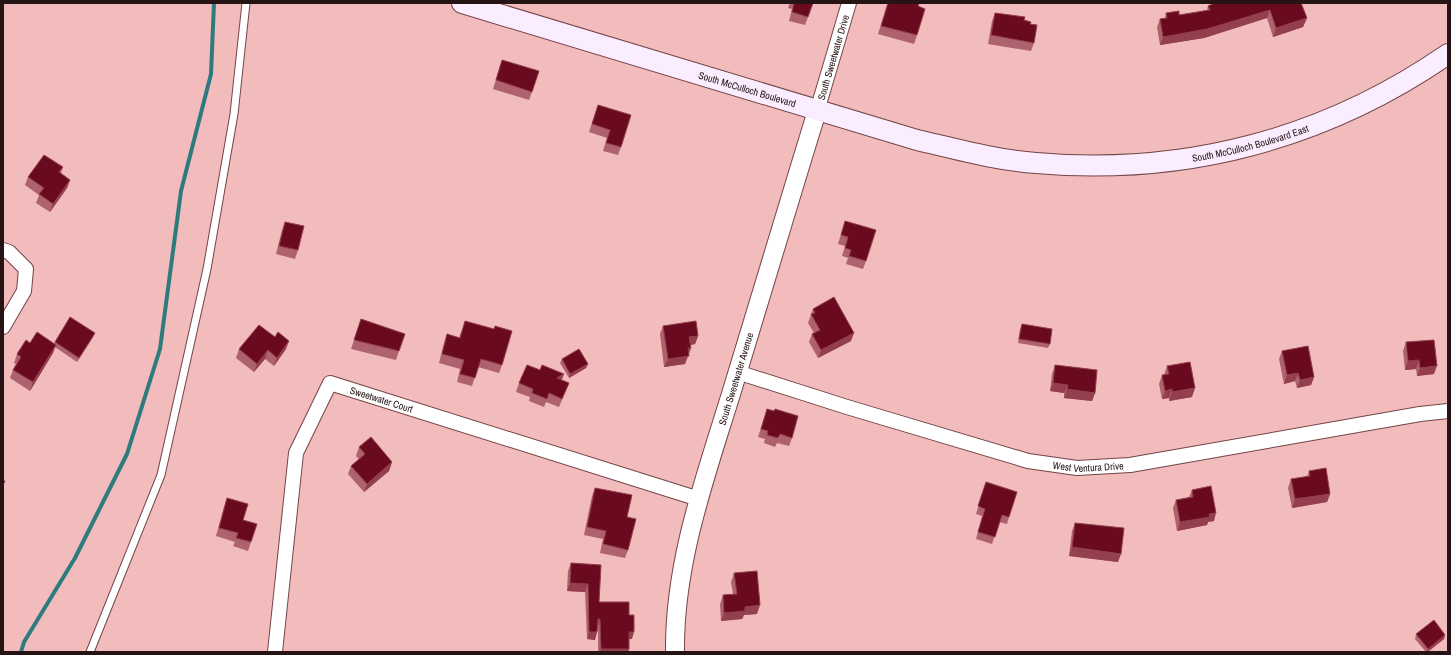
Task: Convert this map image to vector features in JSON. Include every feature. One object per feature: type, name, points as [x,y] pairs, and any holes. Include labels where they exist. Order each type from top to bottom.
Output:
[{"type":"main road","name":"South McCulloch Boulevard","points":[[462,3],[917,140],[975,154],[1035,163]]},
{"type":"main road","name":"South McCulloch Boulevard East","points":[[1035,163],[1107,167],[1165,162],[1224,153],[1289,136],[1350,110],[1414,77],[1448,54]]},
{"type":"street","name":"South Sweetwater Drive","points":[[817,110],[849,3]]},
{"type":"street","name":"South Sweetwater Avenue","points":[[675,652],[675,621],[682,569],[699,499],[817,110]]},
{"type":"street","points":[[3,250],[9,252],[26,269],[24,292],[3,327]]},
{"type":"street","name":"West Ventura Drive","points":[[738,372],[847,407],[1028,461],[1077,468],[1130,465],[1448,411]]},
{"type":"street","name":"Sweetwater Court","points":[[275,652],[296,453],[330,383],[699,499]]},
{"type":"lane","points":[[90,652],[161,475],[208,261],[234,114],[246,3]]},
{"type":"building","points":[[794,3],[813,3],[808,17],[792,12]]},
{"type":"building","points":[[888,3],[919,3],[918,6],[925,9],[917,35],[881,26]]},
{"type":"building","points":[[1215,3],[1301,3],[1307,18],[1276,28],[1270,10],[1207,29],[1163,37],[1160,19],[1167,18],[1166,13],[1179,11],[1179,15],[1210,10],[1208,6]]},
{"type":"building","points":[[995,13],[1025,17],[1024,20],[1031,22],[1030,24],[1037,25],[1034,43],[991,35]]},
{"type":"building","points":[[502,60],[539,71],[532,92],[496,80]]},
{"type":"building","points":[[598,105],[631,115],[621,147],[606,143],[610,130],[592,124]]},
{"type":"building","points":[[44,155],[63,167],[59,172],[70,180],[53,204],[39,194],[44,188],[28,177]]},
{"type":"building","points":[[845,221],[876,230],[866,261],[849,256],[851,250],[845,248],[848,237],[841,235]]},
{"type":"building","points":[[285,222],[304,226],[298,250],[279,246]]},
{"type":"building","points":[[834,297],[854,333],[821,350],[812,334],[820,330],[811,314],[815,313],[813,309]]},
{"type":"building","points":[[70,317],[95,333],[79,358],[55,342]]},
{"type":"building","points":[[361,319],[405,334],[399,351],[354,340]]},
{"type":"building","points":[[465,321],[494,329],[495,326],[512,331],[502,365],[481,359],[475,378],[460,374],[464,360],[442,354],[447,334],[460,338]]},
{"type":"building","points":[[696,321],[698,336],[689,337],[691,348],[688,348],[689,356],[668,359],[663,326]]},
{"type":"building","points":[[1022,324],[1052,329],[1050,344],[1019,339]]},
{"type":"building","points":[[259,325],[275,337],[278,332],[289,341],[277,358],[268,350],[257,364],[239,349]]},
{"type":"building","points":[[37,332],[56,345],[33,382],[13,370],[21,357],[17,354],[26,340],[30,343]]},
{"type":"building","points":[[1434,340],[1437,366],[1420,368],[1419,360],[1408,361],[1406,342]]},
{"type":"building","points":[[1308,346],[1314,377],[1300,380],[1298,373],[1287,375],[1282,351]]},
{"type":"building","points":[[579,349],[588,364],[570,374],[562,359]]},
{"type":"building","points":[[1190,362],[1195,388],[1172,392],[1172,389],[1165,391],[1162,375],[1169,374],[1167,366]]},
{"type":"building","points":[[527,365],[540,370],[542,365],[564,374],[557,378],[569,383],[562,399],[549,393],[547,399],[532,393],[533,389],[519,383]]},
{"type":"building","points":[[1055,365],[1097,370],[1095,393],[1067,389],[1068,385],[1053,383]]},
{"type":"building","points":[[767,409],[774,411],[775,409],[798,416],[792,438],[780,434],[778,438],[767,435],[768,431],[761,429]]},
{"type":"building","points":[[371,437],[392,462],[367,484],[351,466],[365,454],[359,447]]},
{"type":"building","points":[[1326,468],[1330,494],[1295,499],[1291,479],[1310,476],[1309,471]]},
{"type":"building","points":[[986,482],[1017,492],[1009,517],[1002,515],[995,537],[978,532],[985,509],[978,506]]},
{"type":"building","points":[[1211,486],[1216,513],[1209,514],[1210,517],[1180,522],[1176,500],[1193,497],[1192,490]]},
{"type":"building","points":[[595,488],[632,495],[627,517],[636,519],[628,550],[603,544],[606,531],[587,527]]},
{"type":"building","points":[[227,498],[248,504],[243,520],[257,524],[251,542],[236,538],[238,533],[219,528]]},
{"type":"building","points":[[1075,523],[1124,528],[1121,554],[1072,547]]},
{"type":"building","points":[[571,563],[601,565],[599,602],[629,602],[629,615],[634,615],[634,632],[629,632],[629,649],[601,649],[600,619],[598,619],[597,632],[589,632],[588,584],[570,583]]},
{"type":"building","points":[[757,571],[760,605],[745,607],[745,611],[724,613],[723,595],[737,594],[734,573]]},
{"type":"building","points":[[1434,620],[1445,635],[1428,649],[1416,634]]},
{"type":"waterway","points":[[21,652],[24,642],[75,558],[127,454],[160,349],[181,191],[211,74],[214,3]]}]
